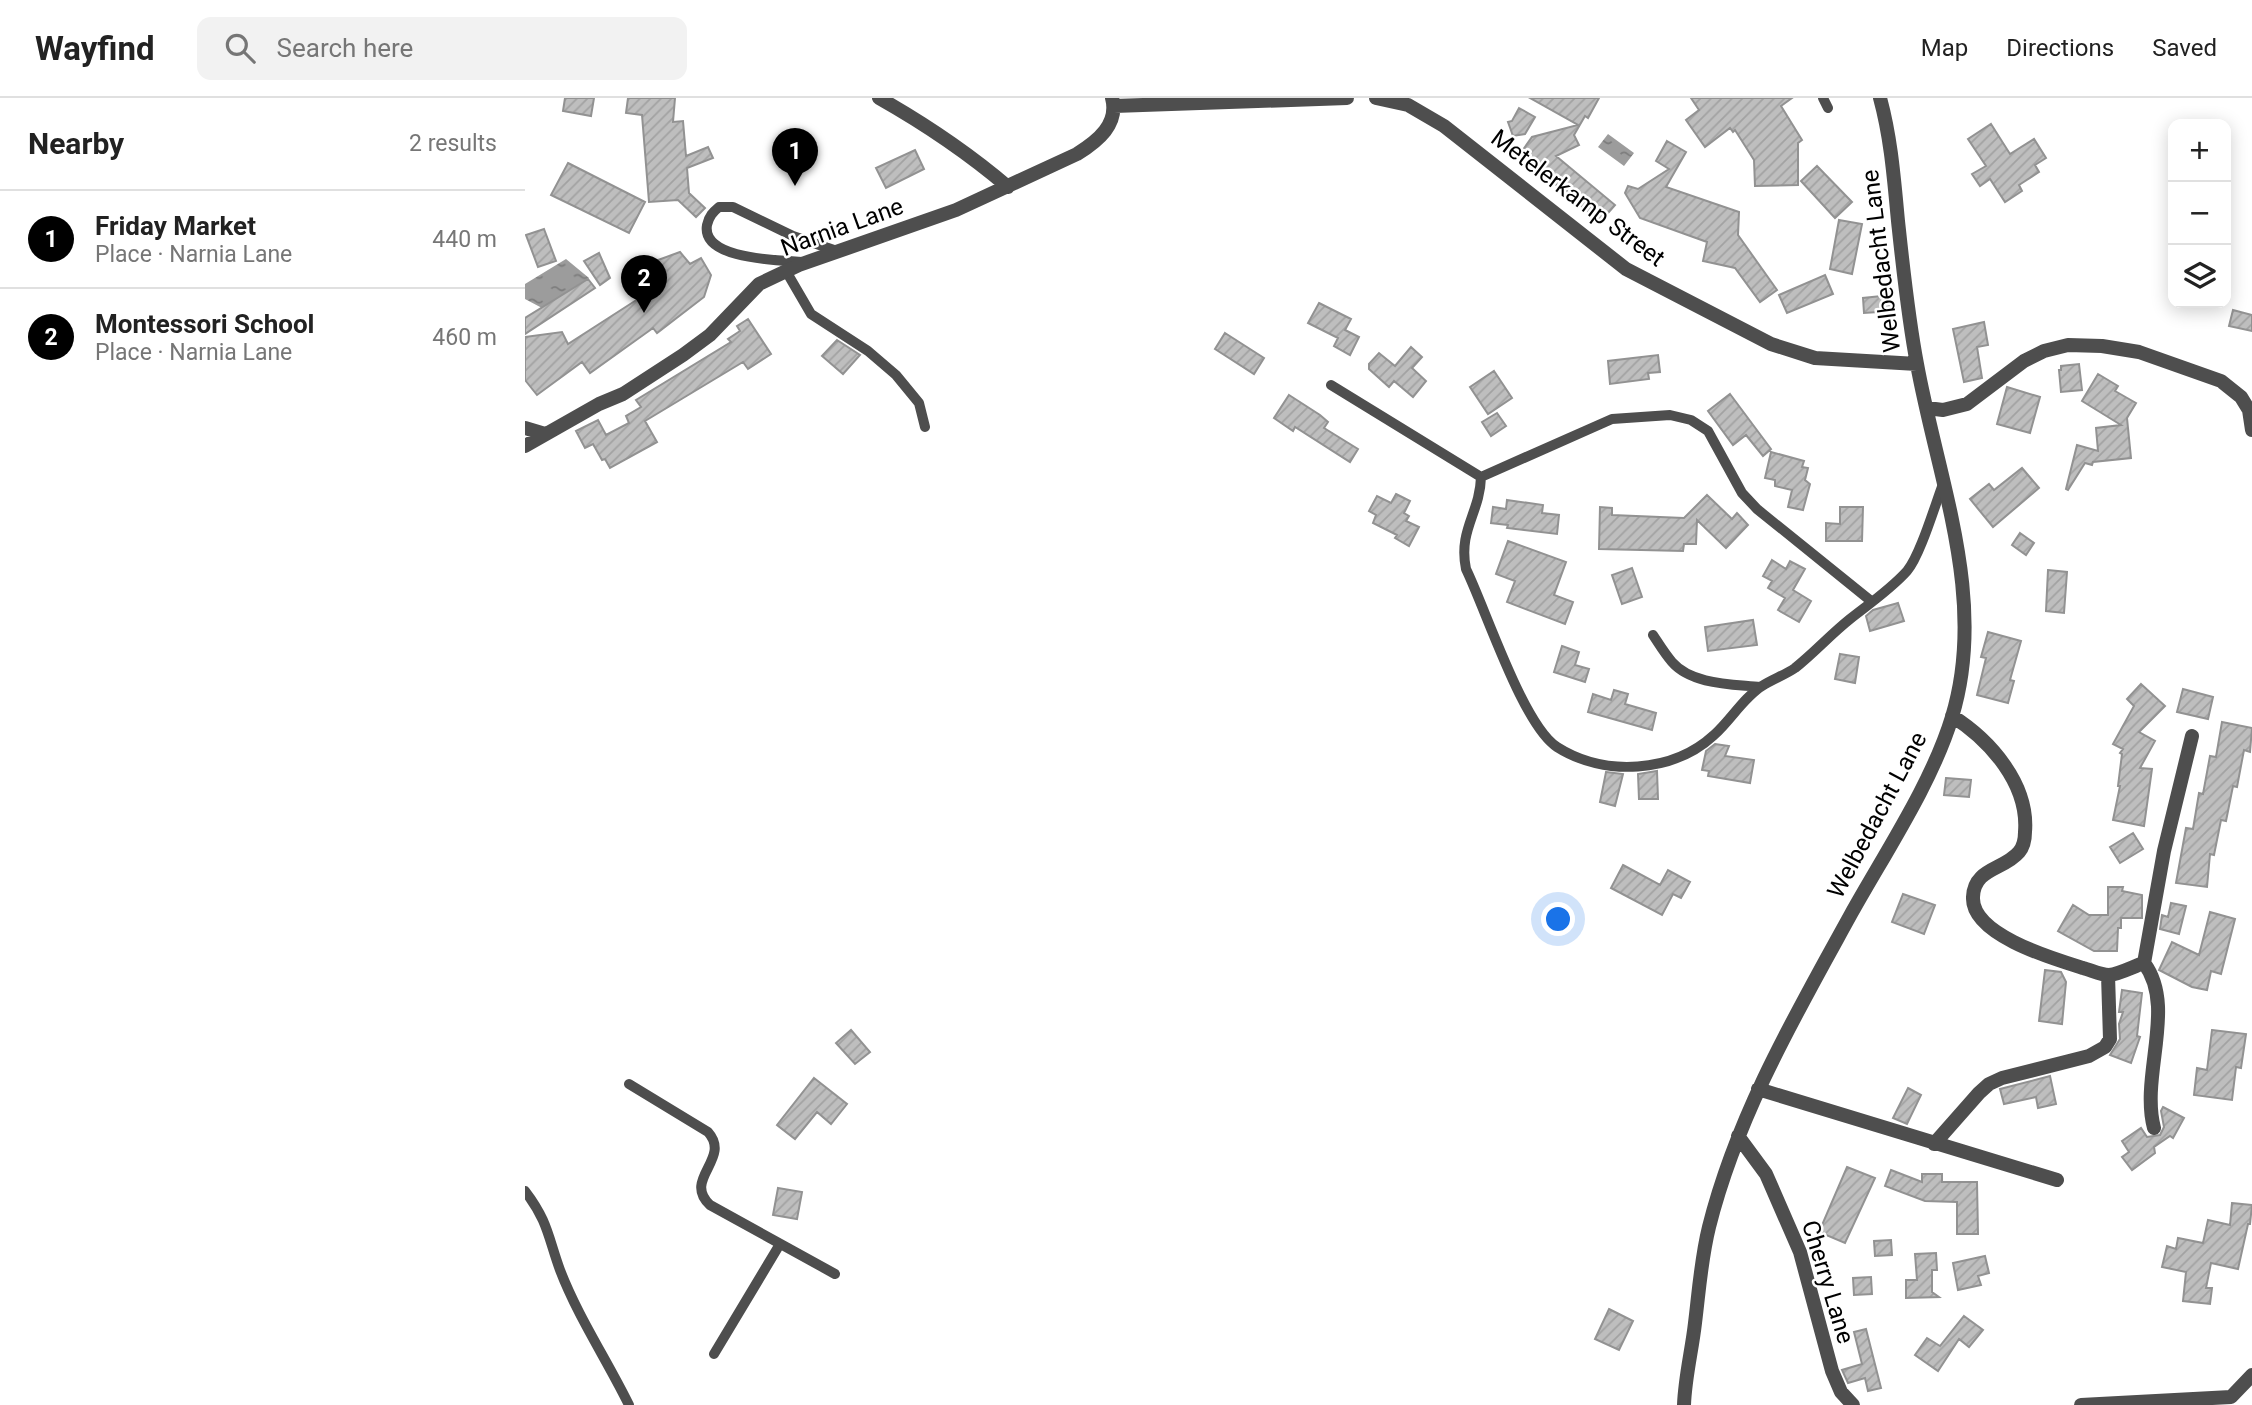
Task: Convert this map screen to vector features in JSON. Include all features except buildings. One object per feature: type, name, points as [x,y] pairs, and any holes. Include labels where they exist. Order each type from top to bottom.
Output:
[{"type":"street","points":[[879,98],[977,160],[1008,187]]},
{"type":"street","points":[[1113,107],[1347,98]]},
{"type":"street","name":"Metelerkamp Street","points":[[1376,98],[1408,105],[1444,126],[1606,255],[1637,276],[1771,344],[1815,358],[1917,364]]},
{"type":"street","name":"Welbedacht Lane","points":[[1684,1405],[1707,1231],[1738,1136],[1758,1089],[1835,942],[1926,778],[1952,716],[1960,682],[1965,603],[1945,480],[1917,364],[1891,150],[1879,98]]},
{"type":"street","name":"Narnia Lane","points":[[525,446],[599,404],[623,394],[683,355],[710,335],[759,284],[805,263],[956,210],[1087,148],[1103,134],[1113,107]]},
{"type":"street","points":[[1927,408],[1958,408],[2024,361],[2044,351],[2068,345],[2102,346],[2139,352],[2221,381],[2241,397],[2249,410],[2252,430]]},
{"type":"street","points":[[525,428],[545,434]]},
{"type":"street","points":[[1952,716],[1973,729],[2004,766],[2022,796],[2026,818],[2023,844],[2019,853],[1981,876],[1975,884],[1975,911],[1988,926],[2007,939],[2052,959],[2108,975],[2144,963]]},
{"type":"street","points":[[2154,1128],[2150,1112],[2150,1087],[2159,1013],[2155,983],[2144,963],[2164,851],[2192,736]]},
{"type":"street","points":[[1934,1144],[1989,1084],[2089,1056],[2105,1047],[2110,1033],[2108,975]]},
{"type":"street","points":[[1758,1089],[2057,1180]]},
{"type":"street","name":"Cherry Lane","points":[[1738,1136],[1766,1174],[1800,1252],[1832,1371],[1841,1392],[1853,1405]]},
{"type":"street","points":[[2081,1405],[2231,1401],[2252,1375]]},
{"type":"lane","points":[[805,263],[738,255],[712,241],[706,230],[708,220],[719,206],[733,207],[793,236],[837,251]]},
{"type":"lane","points":[[786,271],[811,314],[867,351],[896,375],[919,403],[925,427]]},
{"type":"lane","points":[[1331,386],[1481,477]]},
{"type":"lane","points":[[1481,477],[1612,419],[1670,415],[1691,420],[1708,432],[1742,493],[1871,601]]},
{"type":"lane","points":[[1481,477],[1478,499],[1464,538],[1462,552],[1525,704],[1542,734],[1555,746],[1571,755],[1600,764],[1620,766],[1664,763],[1698,748],[1761,687],[1796,667],[1907,571],[1945,480]]},
{"type":"lane","points":[[1653,635],[1672,663],[1691,676],[1761,687]]},
{"type":"lane","points":[[629,1084],[709,1132],[716,1146],[701,1184],[703,1199],[835,1274]]},
{"type":"lane","points":[[525,1191],[538,1209],[549,1232],[560,1270],[588,1330],[629,1405]]},
{"type":"lane","points":[[714,1354],[780,1244]]},
{"type":"water","points":[[1608,134],[1634,153],[1624,166],[1598,147]]},
{"type":"water","points":[[566,259],[589,278],[542,308],[525,299],[525,284]]},
{"type":"place","name":"Friday Market","points":[[795,186]]},
{"type":"place","name":"Montessori School","points":[[644,313]]}]
